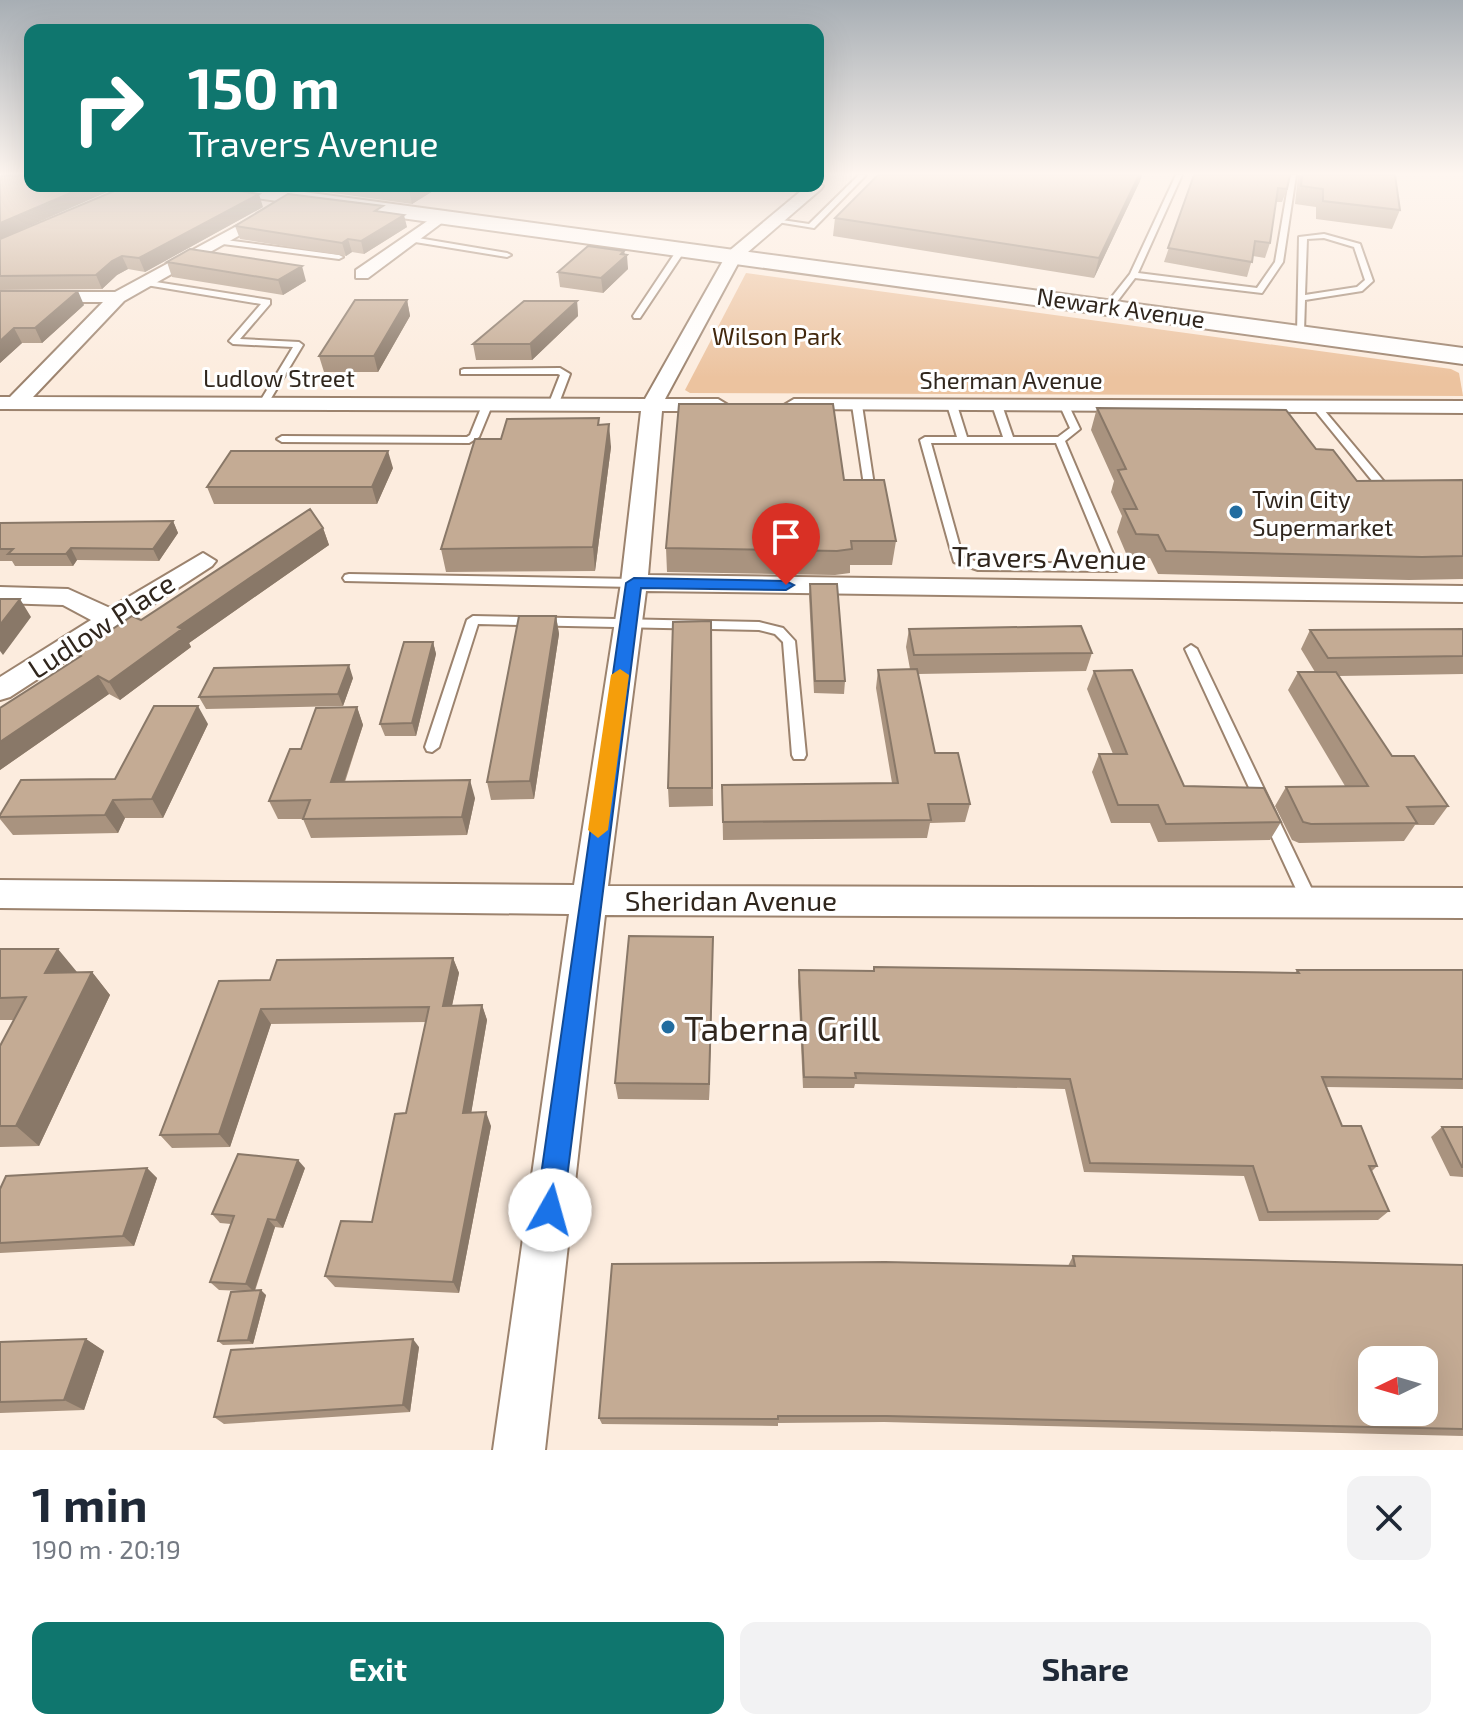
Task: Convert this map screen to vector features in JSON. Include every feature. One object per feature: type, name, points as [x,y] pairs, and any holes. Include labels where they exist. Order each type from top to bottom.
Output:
[{"type":"main road","name":"Newark Avenue","points":[[636,243],[1110,305],[1463,356]]},
{"type":"street","points":[[8,403],[118,297],[215,243]]},
{"type":"street","points":[[362,274],[407,243]]},
{"type":"street","points":[[519,1450],[589,900],[634,583],[652,404],[734,255],[749,243]]},
{"type":"street","points":[[0,297],[118,297]]},
{"type":"street","name":"Ludlow Street","points":[[8,403],[556,403]]},
{"type":"street","points":[[556,403],[746,405]]},
{"type":"street","name":"Sherman Avenue","points":[[778,405],[1463,407]]},
{"type":"street","name":"Ludlow Place","points":[[0,690],[203,561]]},
{"type":"street","name":"Travers Avenue","points":[[634,583],[1117,579],[1463,594]]},
{"type":"street","points":[[0,595],[68,597],[111,619]]},
{"type":"street","name":"Sheridan Avenue","points":[[0,894],[1463,903]]},
{"type":"lane","points":[[231,243],[339,257]]},
{"type":"lane","points":[[434,243],[507,255]]},
{"type":"lane","points":[[1110,305],[1134,275],[1149,243]]},
{"type":"lane","points":[[1134,275],[1259,291],[1279,262],[1282,243]]},
{"type":"lane","points":[[1300,332],[1303,243]]},
{"type":"lane","points":[[1301,298],[1359,289],[1369,281],[1357,246],[1346,243]]},
{"type":"lane","points":[[637,316],[682,249]]},
{"type":"lane","points":[[188,257],[214,261]]},
{"type":"lane","points":[[143,282],[267,302],[233,341],[299,345],[264,403]]},
{"type":"lane","points":[[464,372],[560,371],[565,374],[556,403]]},
{"type":"lane","points":[[282,439],[469,440],[474,437],[488,403]]},
{"type":"lane","points":[[857,405],[870,492]]},
{"type":"lane","points":[[952,405],[963,440]]},
{"type":"lane","points":[[997,405],[1009,440]]},
{"type":"lane","points":[[1060,440],[1117,579],[978,566],[958,560],[925,440],[1060,440],[1075,429],[1065,406]]},
{"type":"lane","points":[[1316,406],[1382,486],[1407,487]]},
{"type":"lane","points":[[349,578],[634,583]]},
{"type":"lane","points":[[432,747],[473,620],[627,626],[738,625],[779,631],[789,641],[793,655],[799,755]]},
{"type":"lane","points":[[1191,649],[1310,902]]},
{"type":"green space","name":"Wilson Park","points":[[746,273],[1451,369],[1459,373],[1463,396],[690,393],[685,390]]},
{"type":"building","points":[[0,243],[168,243],[139,258],[122,256],[96,275],[0,276]]},
{"type":"building","points":[[998,243],[1106,243],[1099,258]]},
{"type":"building","points":[[1170,243],[1255,243],[1252,262],[1168,248]]},
{"type":"building","points":[[588,246],[624,251],[621,254],[627,255],[601,278],[558,272]]},
{"type":"building","points":[[190,249],[302,266],[278,280],[167,262]]},
{"type":"building","points":[[0,291],[78,291],[35,328],[14,328],[0,341]]},
{"type":"building","points":[[355,300],[407,300],[374,356],[319,356]]},
{"type":"building","points":[[524,301],[577,301],[530,344],[473,344]]},
{"type":"building","points":[[679,404],[833,404],[844,480],[884,480],[896,541],[851,541],[852,549],[837,551],[666,548]]},
{"type":"building","name":"Twin City Supermarket","points":[[1097,408],[1286,410],[1316,449],[1333,450],[1357,481],[1463,480],[1463,556],[1166,551],[1158,535],[1136,534],[1124,509],[1137,509],[1118,470],[1126,469]]},
{"type":"building","points":[[599,418],[598,425],[609,424],[593,547],[441,549],[475,439],[501,439],[507,419]]},
{"type":"building","points":[[231,451],[388,451],[372,487],[207,487]]},
{"type":"building","points":[[310,509],[323,528],[178,627],[182,629],[109,682],[98,676],[0,742],[0,708],[81,656],[77,653],[132,616],[141,620]]},
{"type":"building","points":[[173,521],[153,549],[71,548],[66,554],[8,554],[13,549],[0,549],[0,523]]},
{"type":"building","points":[[810,584],[837,584],[845,681],[815,681]]},
{"type":"building","points":[[0,599],[20,599],[0,625]]},
{"type":"building","points":[[519,616],[556,616],[530,781],[487,782]]},
{"type":"building","points":[[711,621],[712,788],[668,788],[673,622]]},
{"type":"building","points":[[1081,626],[1092,653],[914,655],[909,629]]},
{"type":"building","points":[[1463,629],[1463,656],[1328,658],[1310,630]]},
{"type":"building","points":[[404,642],[433,642],[412,723],[380,724]]},
{"type":"building","points":[[349,665],[338,694],[199,697],[214,668]]},
{"type":"building","points":[[917,669],[935,753],[958,753],[970,804],[928,804],[931,820],[723,822],[722,785],[898,783],[878,670]]},
{"type":"building","points":[[1132,670],[1184,786],[1264,788],[1281,822],[1166,824],[1158,805],[1118,805],[1099,754],[1127,754],[1094,671]]},
{"type":"building","points":[[1298,672],[1336,672],[1392,756],[1414,756],[1448,806],[1407,807],[1417,823],[1303,822],[1286,787],[1368,786]]},
{"type":"building","points":[[154,706],[198,706],[152,799],[113,800],[105,815],[0,817],[21,780],[115,779]]},
{"type":"building","points":[[357,707],[331,782],[470,780],[462,817],[303,819],[310,800],[269,801],[290,749],[301,749],[316,708]]},
{"type":"building","name":"Taberna Grill","points":[[629,936],[713,937],[709,1084],[615,1083]]},
{"type":"building","points":[[0,949],[58,949],[45,973],[92,972],[16,1126],[0,1126],[0,1046],[26,997],[0,998]]},
{"type":"building","points":[[453,958],[443,1006],[482,1005],[463,1113],[486,1112],[453,1282],[325,1276],[341,1221],[372,1222],[395,1114],[406,1113],[429,1007],[261,1009],[219,1134],[160,1135],[219,981],[270,980],[277,960]]},
{"type":"building","points":[[874,967],[1299,973],[1297,970],[1463,970],[1463,1079],[1322,1077],[1342,1126],[1361,1126],[1377,1166],[1369,1166],[1389,1211],[1268,1212],[1253,1166],[1090,1163],[1070,1079],[855,1073],[856,1078],[804,1077],[799,970],[874,971]]},
{"type":"building","points":[[1442,1127],[1463,1127],[1463,1167],[1462,1167]]},
{"type":"building","points":[[238,1154],[298,1160],[276,1220],[268,1219],[246,1284],[210,1282],[234,1216],[212,1214]]},
{"type":"building","points":[[147,1168],[123,1236],[0,1243],[0,1189],[6,1176]]},
{"type":"building","points":[[1073,1256],[1463,1265],[1463,1429],[887,1416],[599,1418],[612,1264],[885,1262],[1075,1266]]},
{"type":"building","points":[[261,1290],[248,1340],[218,1341],[231,1292]]},
{"type":"building","points":[[86,1339],[64,1400],[0,1402],[0,1342]]},
{"type":"building","points":[[413,1339],[403,1405],[214,1417],[231,1350]]},
{"type":"slow traffic","points":[[598,830],[620,675]]},
{"type":"place","name":"Twin City Supermarket","points":[[1236,512]]},
{"type":"place","name":"Taberna Grill","points":[[668,1027]]},
{"type":"route","points":[[550,1210],[591,884],[634,583],[786,585]]}]
